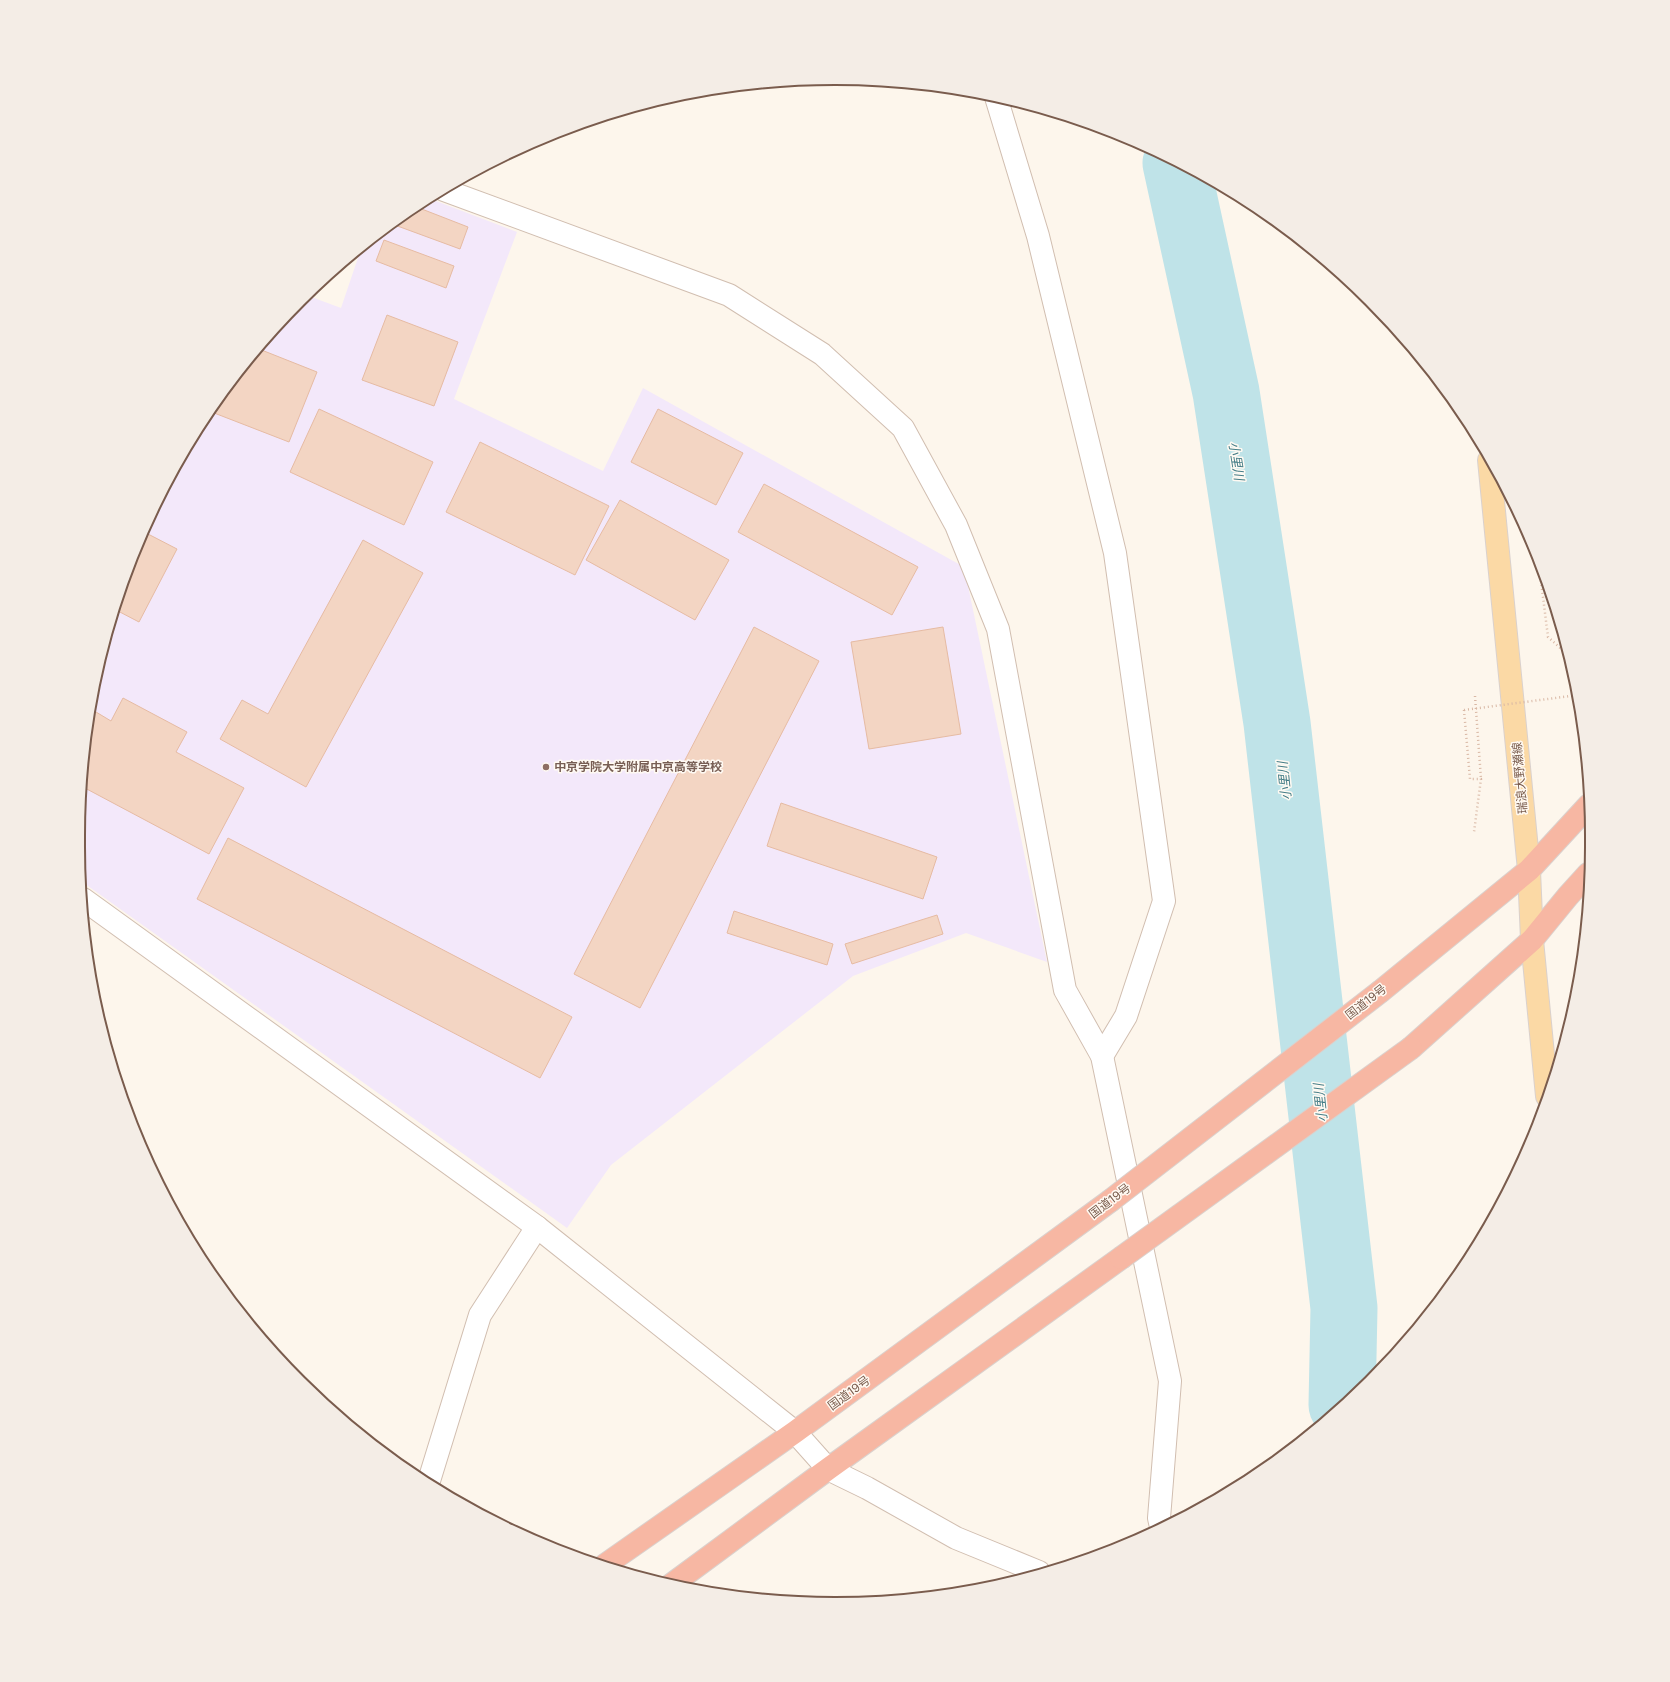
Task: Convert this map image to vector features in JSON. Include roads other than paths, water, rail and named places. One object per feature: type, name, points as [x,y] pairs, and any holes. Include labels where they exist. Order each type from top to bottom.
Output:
[{"type":"highway","name":"国道19号","points":[[610,1562],[795,1432],[1110,1201],[1381,991],[1529,870],[1584,810]]},
{"type":"highway","points":[[678,1580],[828,1469],[1411,1048],[1532,940],[1584,879]]},
{"type":"main road","name":"瑞浪大野瀬線","points":[[1490,469],[1529,870],[1532,940],[1546,1085]]},
{"type":"street","points":[[998,103],[1038,236],[1115,553],[1164,901],[1126,1016],[1102,1056]]},
{"type":"street","points":[[449,192],[729,295],[822,354],[902,428],[956,524],[998,629],[1065,990],[1102,1056],[1170,1380],[1159,1518],[1160,1523]]},
{"type":"street","points":[[88,902],[537,1227],[795,1432],[828,1469],[867,1488],[956,1538],[1033,1570]]},
{"type":"street","points":[[430,1478],[480,1315],[537,1227]]},
{"type":"waterway","name":"小里川","points":[[1177,167],[1226,392],[1277,723],[1344,1308],[1342,1399]]},
{"type":"place","name":"中京学院大学附属中京高等学校","points":[[546,767]]}]
